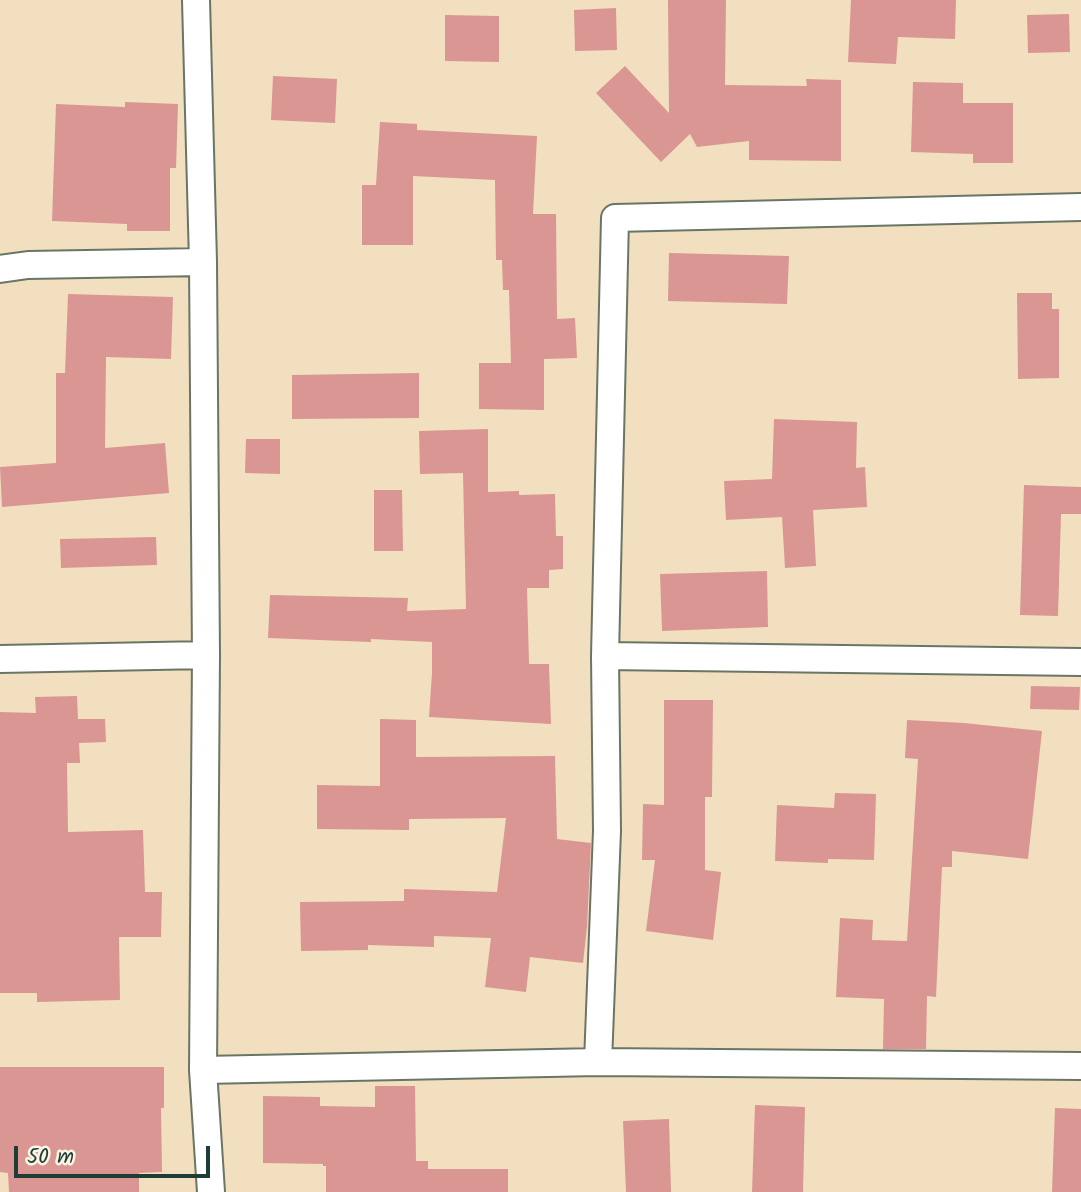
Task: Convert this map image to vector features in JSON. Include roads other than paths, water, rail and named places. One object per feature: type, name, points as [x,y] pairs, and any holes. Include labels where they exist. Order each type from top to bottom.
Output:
[{"type":"street","points":[[196,0],[203,262],[206,655],[204,1070],[211,1192]]},
{"type":"street","points":[[598,1062],[607,831],[605,656],[615,218],[1081,207]]},
{"type":"street","points":[[0,269],[28,265],[203,262]]},
{"type":"street","points":[[0,659],[206,655]]},
{"type":"street","points":[[605,656],[1081,662]]},
{"type":"street","points":[[204,1070],[598,1062],[1081,1066]]}]
